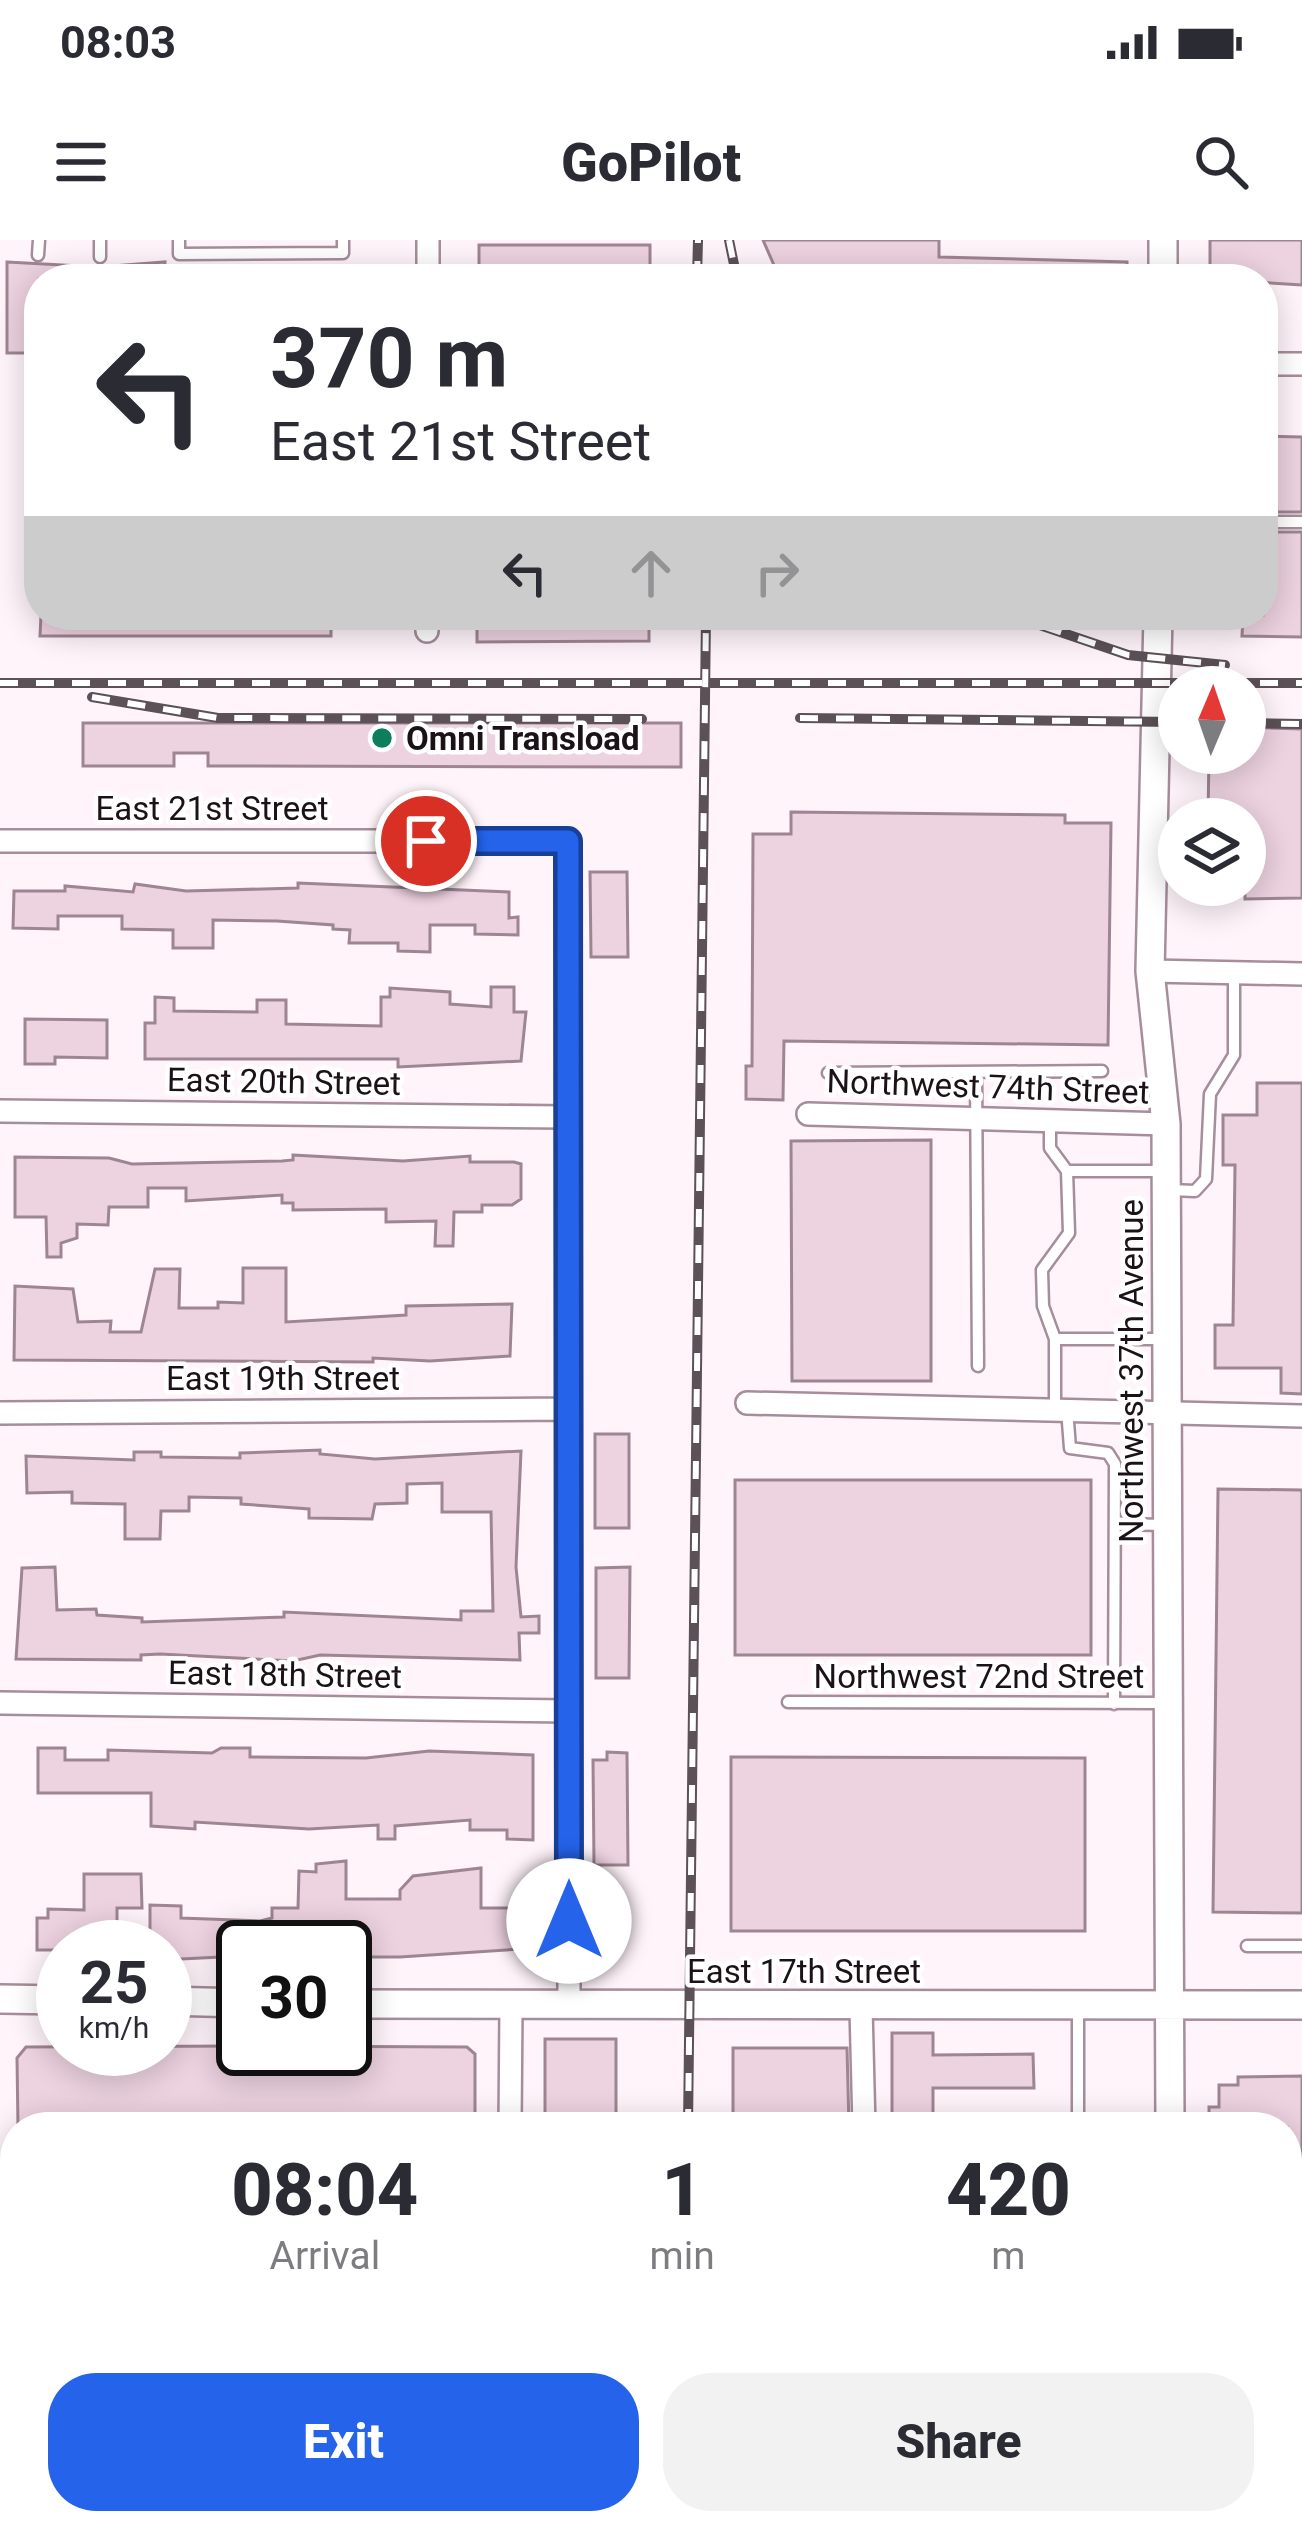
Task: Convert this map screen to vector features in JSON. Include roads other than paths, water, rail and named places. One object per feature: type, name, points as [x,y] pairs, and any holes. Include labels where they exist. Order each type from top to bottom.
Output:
[{"type":"street","name":"Northwest 37th Avenue","points":[[1158,630],[1150,970],[1166,1124],[1170,2112]]},
{"type":"street","name":"East 21st Street","points":[[0,841],[568,841],[568,1117]]},
{"type":"street","points":[[1150,970],[1302,974]]},
{"type":"street","name":"East 20th Street","points":[[0,1111],[568,1117]]},
{"type":"street","name":"Northwest 74th Street","points":[[808,1114],[1166,1124]]},
{"type":"street","points":[[568,1117],[569,2005]]},
{"type":"street","points":[[747,1403],[1302,1416]]},
{"type":"street","name":"East 19th Street","points":[[0,1413],[566,1409]]},
{"type":"street","name":"East 18th Street","points":[[0,1703],[569,1712]]},
{"type":"street","points":[[0,1999],[36,2000]]},
{"type":"street","name":"East 17th Street","points":[[372,2004],[1302,2005]]},
{"type":"street","points":[[510,2112],[511,2006]]},
{"type":"street","points":[[861,2008],[864,2112]]},
{"type":"lane","points":[[38,255],[39,240]]},
{"type":"lane","points":[[100,240],[100,257]]},
{"type":"lane","points":[[179,240],[179,254],[344,254],[343,240]]},
{"type":"lane","points":[[1067,1172],[1166,1181],[1195,1191],[1206,1179],[1210,1094],[1234,1055],[1234,973]]},
{"type":"lane","points":[[829,1073],[1102,1071]]},
{"type":"lane","points":[[976,1072],[978,1366]]},
{"type":"lane","points":[[1050,1121],[1050,1148],[1067,1172],[1069,1233],[1042,1270],[1043,1306],[1055,1340],[1061,1409],[1070,1448],[1108,1453],[1115,1464],[1114,1704]]},
{"type":"lane","points":[[1055,1340],[1167,1339]]},
{"type":"lane","points":[[1115,1524],[1167,1525]]},
{"type":"lane","name":"Northwest 72nd Street","points":[[788,1702],[1168,1703]]},
{"type":"lane","points":[[1247,1946],[1302,1946]]},
{"type":"lane","points":[[1078,2008],[1078,2112]]},
{"type":"railway","points":[[697,264],[698,240]]},
{"type":"railway","points":[[729,240],[734,264]]},
{"type":"railway","points":[[688,2112],[706,630]]},
{"type":"railway","points":[[1054,630],[1128,655],[1225,665]]},
{"type":"railway","points":[[0,683],[1302,683]]},
{"type":"railway","points":[[92,697],[218,718],[642,719]]},
{"type":"railway","points":[[800,718],[1158,722]]},
{"type":"railway","points":[[1266,723],[1302,724]]},
{"type":"place","name":"Omni Transload","points":[[382,738]]}]
